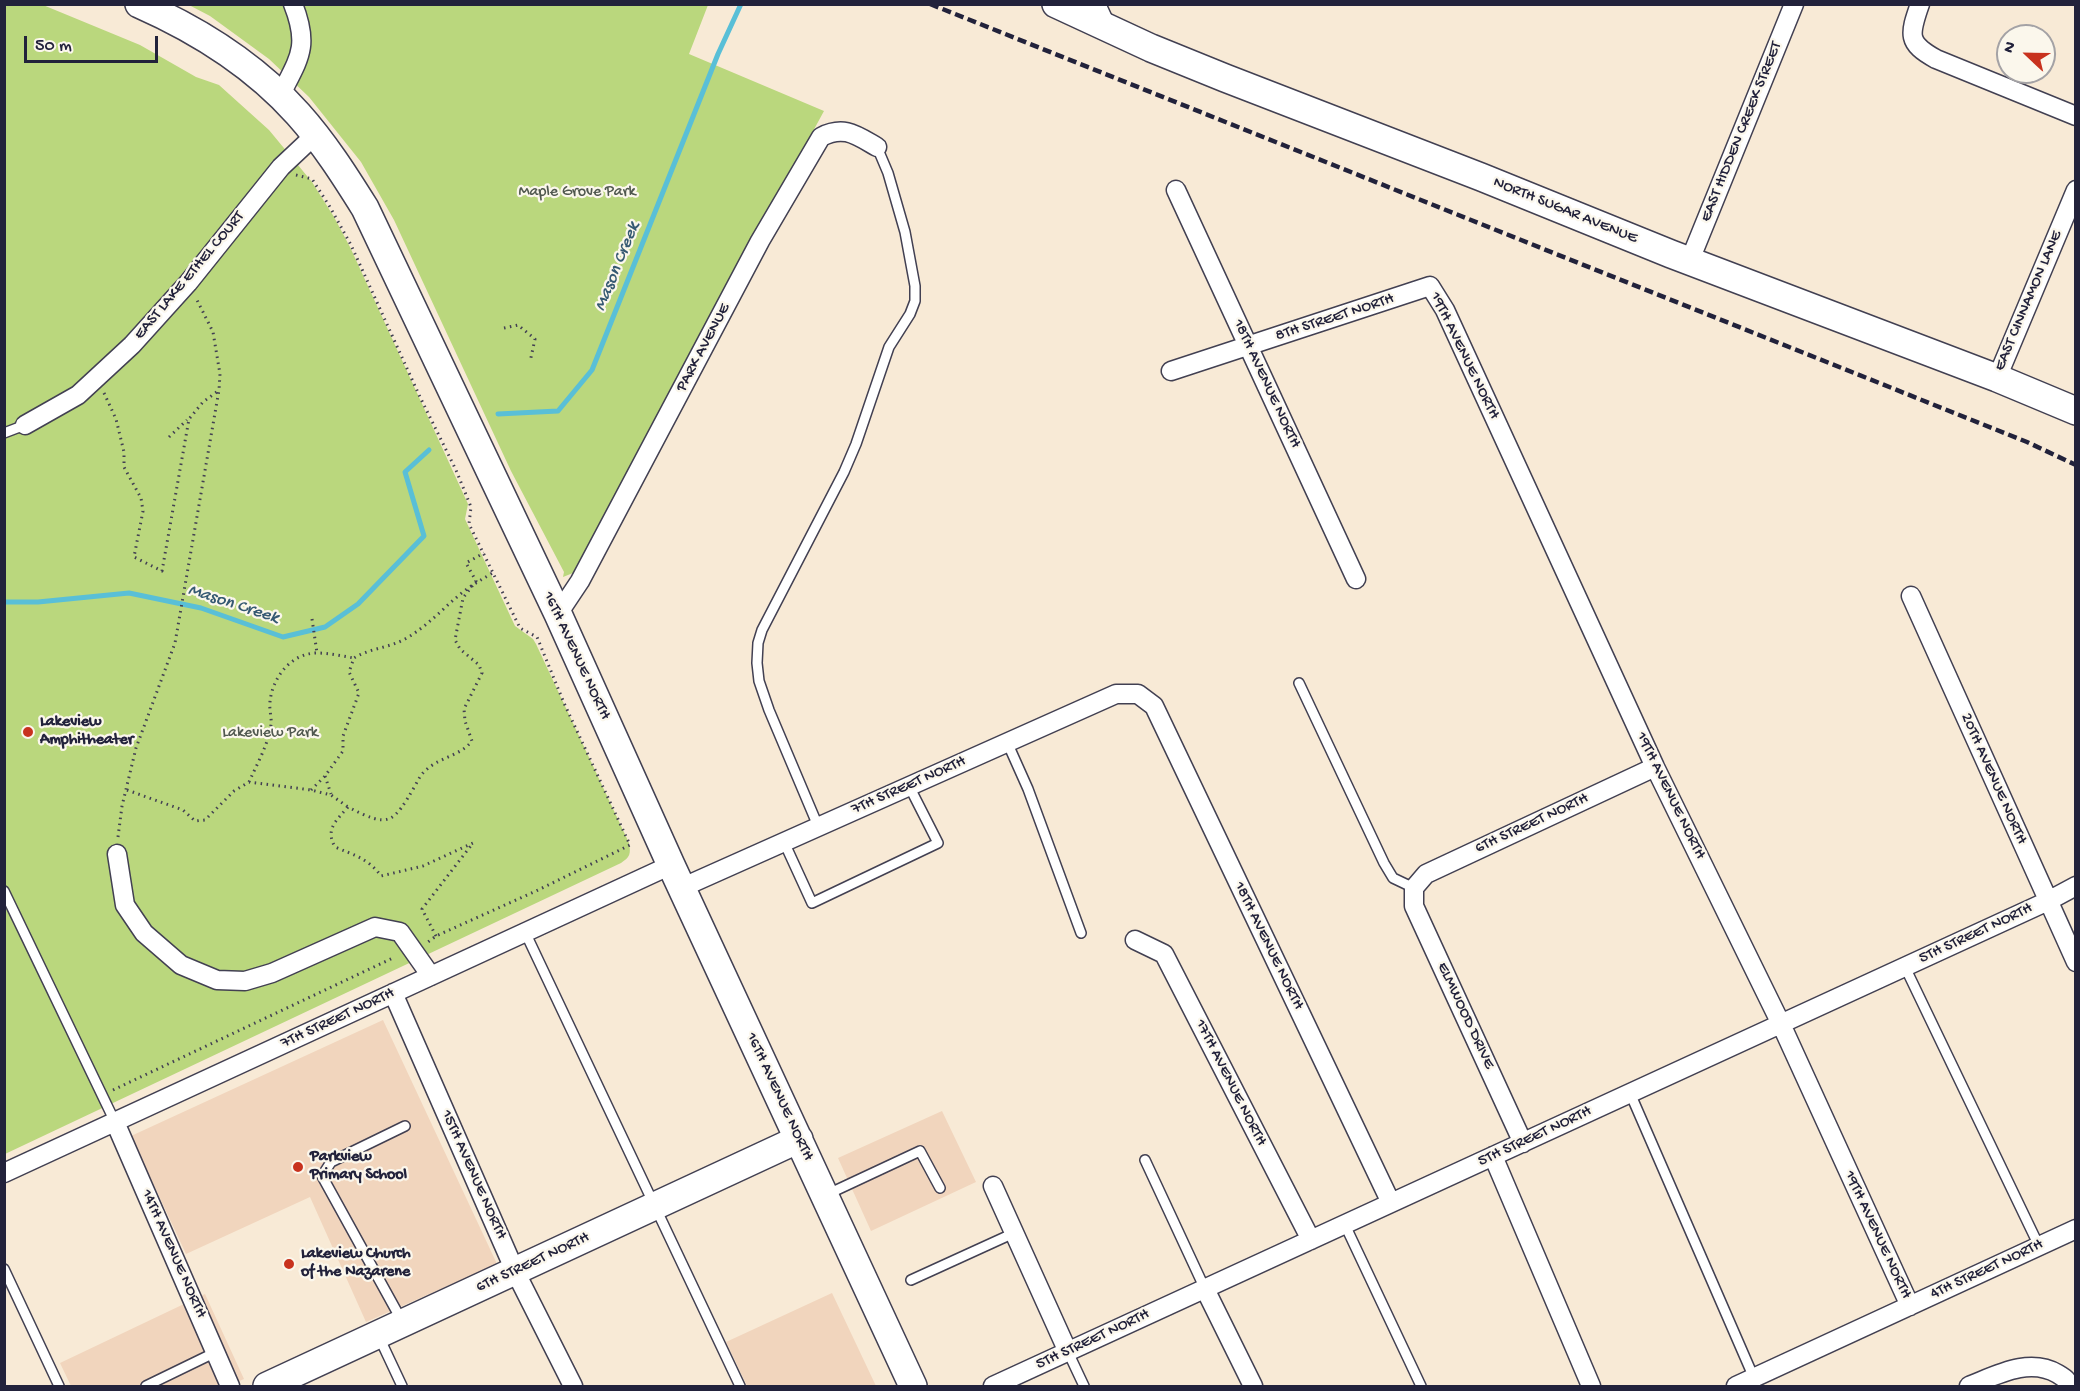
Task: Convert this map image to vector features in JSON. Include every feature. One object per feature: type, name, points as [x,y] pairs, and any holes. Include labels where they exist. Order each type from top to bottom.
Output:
[{"type":"street","name":"16TH AVENUE NORTH","points":[[140,4],[183,25],[252,69],[315,135],[338,165],[365,208],[558,614],[676,876],[913,1386]]},
{"type":"street","points":[[280,96],[300,55],[303,35],[293,4]]},
{"type":"street","name":"NORTH SUGAR AVENUE","points":[[1056,4],[1102,16],[1225,78],[1997,378],[2076,411]]},
{"type":"street","name":"EAST HIDDEN CREEK STREET","points":[[1690,260],[1794,4]]},
{"type":"street","points":[[1920,4],[1913,24],[1912,37],[1920,50],[1936,60],[2076,116]]},
{"type":"street","name":"PARK AVENUE","points":[[558,614],[580,581],[760,241],[820,137],[833,131],[854,133],[877,147]]},
{"type":"street","name":"EAST LAKE ETHEL COURT","points":[[25,425],[78,395],[132,345],[188,283],[280,167],[315,135]]},
{"type":"street","name":"18TH AVENUE NORTH","points":[[1176,190],[1356,579]]},
{"type":"street","name":"EAST CINNAMON LANE","points":[[1997,378],[2076,190]]},
{"type":"street","name":"8TH STREET NORTH","points":[[1171,371],[1430,286]]},
{"type":"street","name":"19TH AVENUE NORTH","points":[[1430,286],[1450,321],[1655,767],[1781,1024],[1910,1306]]},
{"type":"street","name":"20TH AVENUE NORTH","points":[[1911,596],[2076,962]]},
{"type":"street","name":"7TH STREET NORTH","points":[[4,1173],[525,932],[676,876],[784,842],[1116,694],[1138,694]]},
{"type":"street","name":"18TH AVENUE NORTH","points":[[1138,694],[1154,706],[1391,1203]]},
{"type":"street","name":"6TH STREET NORTH","points":[[1414,888],[1426,874],[1655,767]]},
{"type":"street","points":[[117,854],[124,905],[144,933],[181,964],[217,980],[245,981],[272,973],[375,927],[400,932],[431,975]]},
{"type":"street","name":"5TH STREET NORTH","points":[[993,1386],[1630,1094],[2076,886]]},
{"type":"street","name":"ELMWOOD DRIVE","points":[[1414,888],[1414,906],[1523,1143]]},
{"type":"street","name":"17TH AVENUE NORTH","points":[[1136,940],[1164,954],[1311,1240]]},
{"type":"street","name":"15TH AVENUE NORTH","points":[[393,993],[515,1271],[573,1386]]},
{"type":"street","name":"14TH AVENUE NORTH","points":[[115,1122],[230,1386]]},
{"type":"street","name":"6TH STREET NORTH","points":[[267,1386],[799,1139]]},
{"type":"street","points":[[1493,1156],[1591,1386]]},
{"type":"street","points":[[993,1186],[1068,1352]]},
{"type":"street","name":"4TH STREET NORTH","points":[[1736,1386],[2076,1229]]},
{"type":"street","points":[[1205,1289],[1253,1386]]},
{"type":"street","points":[[1969,1386],[2007,1371],[2028,1366],[2047,1367],[2067,1379],[2070,1386]]},
{"type":"lane","points":[[818,826],[759,681],[758,643],[762,630],[844,472],[890,347],[910,314],[915,301],[915,285],[905,232],[888,173],[877,147]]},
{"type":"lane","points":[[4,433],[25,425]]},
{"type":"lane","points":[[1299,682],[1384,863],[1393,878],[1414,888]]},
{"type":"lane","points":[[1006,742],[1028,789],[1081,933]]},
{"type":"lane","points":[[784,842],[812,903],[938,843],[909,786]]},
{"type":"lane","points":[[4,891],[115,1122]]},
{"type":"lane","points":[[525,932],[740,1386]]},
{"type":"lane","points":[[1905,967],[2039,1246]]},
{"type":"lane","points":[[1630,1094],[1754,1378]]},
{"type":"lane","points":[[404,1323],[322,1176],[331,1162],[405,1126]]},
{"type":"lane","points":[[825,1195],[920,1151],[940,1188]]},
{"type":"lane","points":[[1145,1160],[1205,1289]]},
{"type":"lane","points":[[1345,1225],[1421,1386]]},
{"type":"lane","points":[[911,1280],[1014,1233]]},
{"type":"lane","points":[[4,1269],[59,1386]]},
{"type":"lane","points":[[378,1335],[402,1386]]},
{"type":"lane","points":[[146,1386],[216,1352]]},
{"type":"lane","points":[[1068,1352],[1084,1386]]},
{"type":"path","points":[[296,176],[312,179],[351,245],[456,470],[471,507],[469,524],[520,628],[537,637],[564,703],[630,845],[436,936],[425,945]]},
{"type":"path","points":[[117,854],[118,826],[136,748],[175,642],[219,390],[220,374],[213,332],[188,283]]},
{"type":"path","points":[[504,328],[518,325],[535,339],[530,362]]},
{"type":"path","points":[[97,377],[116,419],[124,452],[124,467],[141,498],[144,511],[134,557],[162,571],[189,419]]},
{"type":"path","points":[[169,437],[189,419],[203,402],[219,390]]},
{"type":"path","points":[[476,581],[466,563],[484,553]]},
{"type":"path","points":[[310,790],[325,776],[343,751],[344,736],[358,702],[359,693],[349,672],[354,658],[365,651],[385,647],[405,639],[437,617],[476,581],[494,572]]},
{"type":"path","points":[[127,790],[183,810],[195,821],[205,820],[234,790],[249,782],[331,795],[348,807],[374,818],[388,820],[397,816],[424,772],[439,759],[465,749],[472,741],[465,721],[464,709],[482,673],[479,665],[460,650],[455,640],[463,598],[476,581]]},
{"type":"path","points":[[312,619],[317,653]]},
{"type":"path","points":[[249,782],[265,746],[271,725],[270,701],[277,676],[289,664],[307,654],[317,653],[354,658]]},
{"type":"path","points":[[325,776],[331,795]]},
{"type":"path","points":[[348,807],[332,826],[330,838],[335,847],[360,856],[374,866],[381,876],[423,866],[474,843],[422,909],[436,936]]},
{"type":"path","points":[[112,1090],[399,955]]},
{"type":"shaded area","name":"Parkview Primary School","points":[[383,1020],[497,1264],[366,1322],[310,1197],[186,1254],[131,1136]]},
{"type":"shaded area","points":[[942,1111],[976,1182],[871,1231],[838,1158]]},
{"type":"shaded area","points":[[832,1293],[876,1386],[747,1386],[726,1342]]},
{"type":"shaded area","points":[[205,1294],[244,1379],[228,1386],[71,1386],[60,1363]]},
{"type":"green space","name":"Lakeview Park","points":[[4,5],[43,5],[140,45],[196,77],[219,85],[269,130],[312,182],[350,247],[468,504],[465,519],[515,626],[533,639],[536,644],[629,843],[630,850],[628,857],[621,863],[5,1154]]},
{"type":"green space","name":"Maple Grove Park","points":[[189,5],[708,5],[689,54],[824,111],[573,573],[563,577],[564,572],[511,471],[394,220],[361,162],[309,97],[269,59],[210,16]]},
{"type":"waterway","name":"Mason Creek","points":[[498,414],[558,411],[592,370],[718,54],[741,4]]},
{"type":"waterway","name":"Mason Creek","points":[[4,602],[38,602],[129,593],[201,608],[283,637],[325,627],[358,604],[424,536],[405,472],[429,450]]},
{"type":"railway","points":[[930,4],[2027,442],[2076,465]]},
{"type":"place","name":"Lakeview Amphitheater","points":[[28,732]]},
{"type":"place","name":"Parkview Primary School","points":[[298,1167]]},
{"type":"place","name":"Lakeview Church of the Nazarene","points":[[289,1264]]}]
